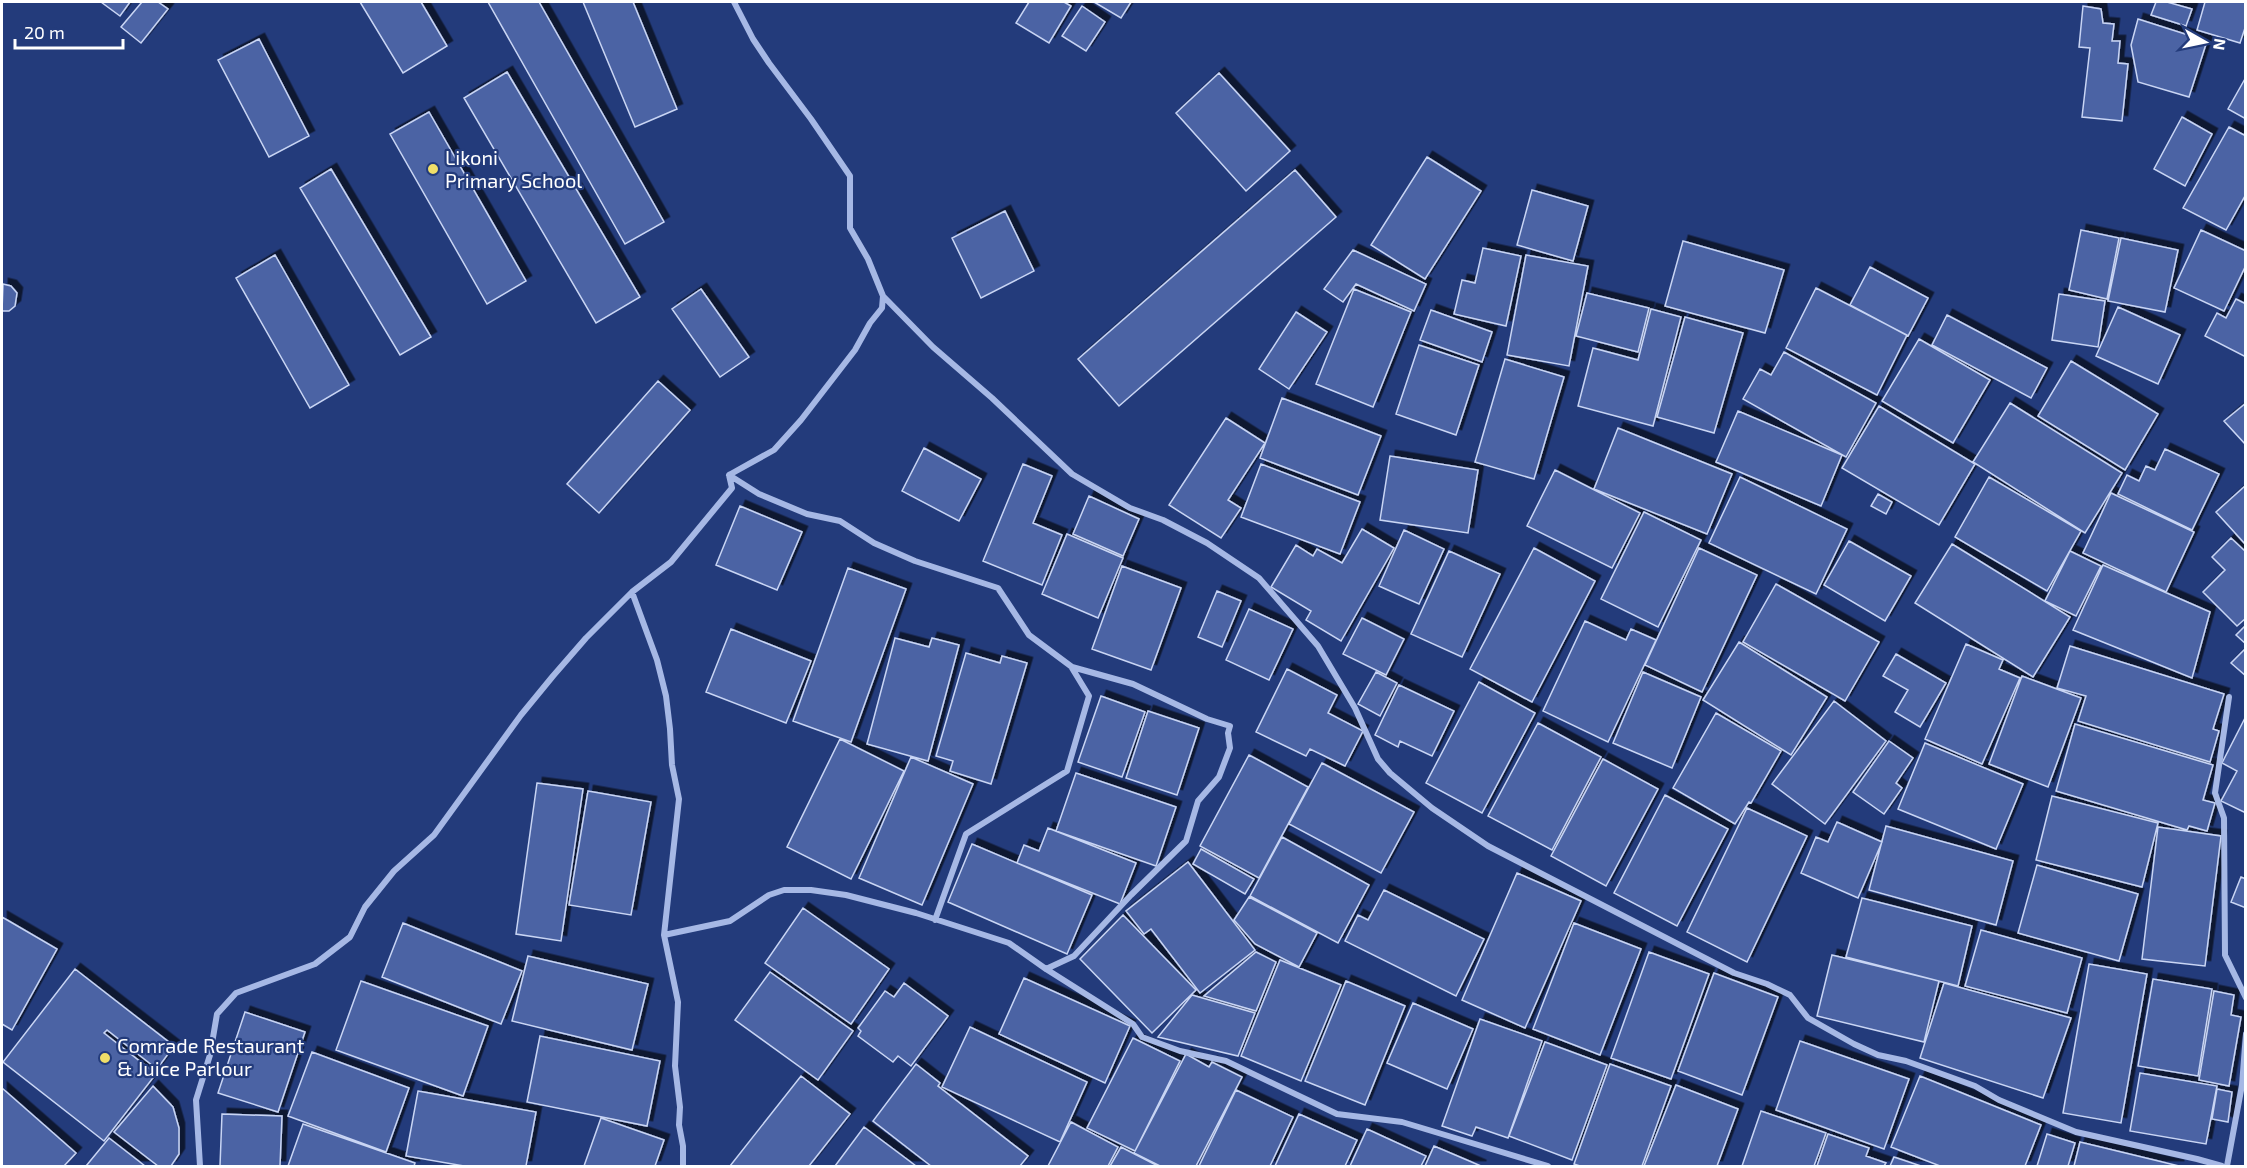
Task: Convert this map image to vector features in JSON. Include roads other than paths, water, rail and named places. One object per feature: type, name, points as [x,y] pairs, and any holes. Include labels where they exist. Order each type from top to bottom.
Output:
[{"type":"street","points":[[734,2],[764,55],[849,176],[850,228],[868,259],[883,296],[933,346],[1072,474],[1130,508],[1163,519],[1207,543],[1259,578],[1278,597],[1318,646],[1355,708],[1378,759],[1390,773],[1459,828],[1488,846],[1734,973],[1767,984],[1790,995],[1808,1018],[1878,1055],[1906,1061],[1975,1086],[1999,1100],[2076,1132],[2197,1159],[2222,1167]]},
{"type":"street","points":[[729,475],[774,450],[801,420],[855,350],[870,323],[882,308],[883,296]]},
{"type":"street","points":[[200,1167],[196,1100],[210,1055],[217,1014],[236,993],[315,964],[350,937],[365,907],[394,871],[434,835],[521,715],[553,676],[586,638],[632,592],[670,562],[732,488],[729,475]]},
{"type":"street","points":[[729,475],[759,494],[783,505],[807,514],[840,521],[874,543],[915,561],[998,588],[1029,635],[1072,668],[1089,696],[1067,771],[966,834],[935,920]]},
{"type":"street","points":[[632,592],[660,669],[670,729],[672,765],[679,799],[664,935],[678,1002],[675,1066],[683,1167]]},
{"type":"street","points":[[1046,969],[1074,956],[1186,841],[1198,801],[1219,777],[1230,748],[1228,733],[1230,726],[1207,719],[1133,684],[1072,668]]},
{"type":"street","points":[[2229,697],[2215,793],[2223,818],[2225,955],[2246,998]]},
{"type":"street","points":[[664,935],[730,921],[769,895],[784,890],[811,890],[846,895],[892,906],[1009,942],[1046,969],[1133,1024],[1142,1037],[1180,1051],[1226,1061],[1337,1114],[1402,1122],[1548,1167]]},
{"type":"street","points":[[2227,1167],[2242,1085],[2246,1034]]},
{"type":"place","name":"Likoni Primary School","points":[[433,169]]},
{"type":"place","name":"Comrade Restaurant & Juice Parlour","points":[[105,1058]]}]
